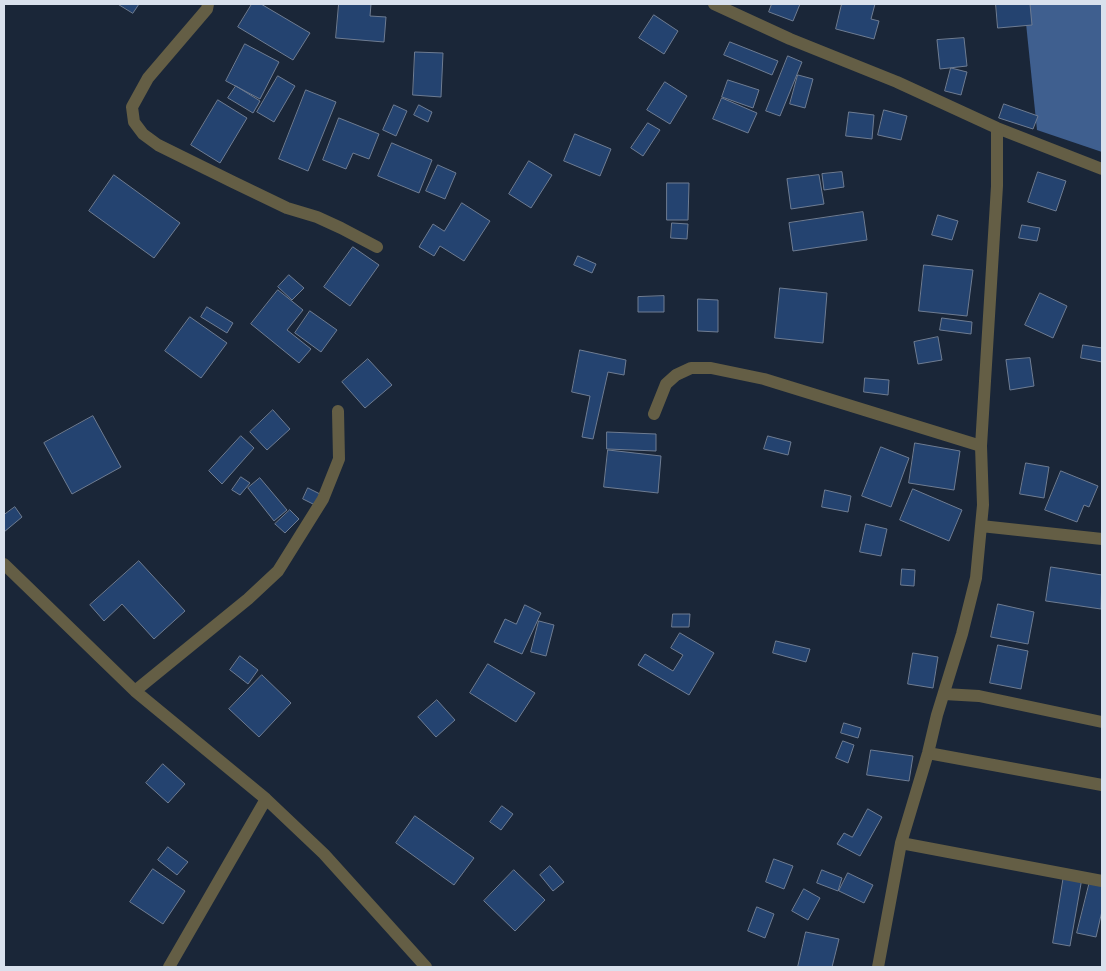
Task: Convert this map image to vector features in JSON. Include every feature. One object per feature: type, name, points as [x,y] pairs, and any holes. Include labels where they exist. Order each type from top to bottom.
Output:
[{"type":"street","points":[[208,4],[207,8],[148,78],[132,106],[134,122],[143,134],[158,145],[286,208],[317,217],[377,247]]},
{"type":"street","points":[[714,4],[790,39],[898,82],[998,128],[1102,169]]},
{"type":"street","points":[[878,967],[901,843],[976,578],[983,505],[981,446],[998,186],[998,128]]},
{"type":"street","points":[[654,414],[666,384],[676,375],[691,368],[711,368],[764,379],[981,446]]},
{"type":"street","points":[[135,691],[248,599],[278,571],[323,499],[339,459],[338,411]]},
{"type":"street","points":[[981,526],[1102,539]]},
{"type":"street","points":[[4,564],[135,691],[266,799],[324,854],[426,967]]},
{"type":"street","points":[[944,694],[978,696],[1102,722]]},
{"type":"street","points":[[928,753],[1102,785]]},
{"type":"street","points":[[168,967],[266,799]]},
{"type":"street","points":[[901,843],[1102,881]]},
{"type":"shaded area","points":[[1024,4],[1102,4],[1102,152],[1037,130]]},
{"type":"building","points":[[118,4],[139,4],[133,13]]},
{"type":"building","points":[[252,4],[261,4],[310,33],[293,60],[238,27]]},
{"type":"building","points":[[339,4],[371,4],[370,16],[386,17],[384,42],[336,38]]},
{"type":"building","points":[[772,4],[800,4],[793,21],[769,12]]},
{"type":"building","points":[[842,4],[875,4],[871,19],[879,21],[874,39],[836,29]]},
{"type":"building","points":[[996,4],[1030,4],[1032,25],[998,28]]},
{"type":"building","points":[[654,15],[678,31],[664,54],[639,38]]},
{"type":"building","points":[[964,38],[967,66],[940,69],[937,40]]},
{"type":"building","points":[[730,42],[778,61],[772,75],[724,55]]},
{"type":"building","points":[[245,44],[279,62],[260,99],[226,81]]},
{"type":"building","points":[[415,52],[443,53],[441,97],[413,95]]},
{"type":"building","points":[[788,56],[802,62],[780,116],[766,111]]},
{"type":"building","points":[[951,68],[967,72],[961,95],[945,91]]},
{"type":"building","points":[[798,75],[813,79],[805,108],[790,104]]},
{"type":"building","points":[[278,76],[295,86],[274,122],[257,112]]},
{"type":"building","points":[[728,80],[759,90],[753,108],[722,97]]},
{"type":"building","points":[[665,82],[687,96],[670,124],[647,110]]},
{"type":"building","points":[[236,86],[260,101],[253,113],[228,98]]},
{"type":"building","points":[[306,90],[336,102],[308,171],[279,159]]},
{"type":"building","points":[[722,98],[757,113],[748,133],[713,119]]},
{"type":"building","points":[[218,100],[247,118],[220,163],[191,145]]},
{"type":"building","points":[[1004,104],[1038,116],[1033,129],[999,118]]},
{"type":"building","points":[[394,105],[407,111],[396,136],[383,130]]},
{"type":"building","points":[[419,105],[432,112],[428,122],[414,115]]},
{"type":"building","points":[[884,110],[907,116],[901,140],[878,135]]},
{"type":"building","points":[[849,112],[874,115],[872,139],[846,136]]},
{"type":"building","points":[[339,118],[379,134],[369,159],[353,153],[346,169],[323,160]]},
{"type":"building","points":[[648,123],[660,130],[643,156],[631,148]]},
{"type":"building","points":[[575,134],[611,149],[600,176],[564,161]]},
{"type":"building","points":[[392,143],[432,160],[419,193],[378,176]]},
{"type":"building","points":[[529,161],[552,175],[531,208],[509,194]]},
{"type":"building","points":[[438,165],[456,173],[445,199],[426,191]]},
{"type":"building","points":[[842,172],[844,187],[824,190],[822,174]]},
{"type":"building","points":[[1038,172],[1066,181],[1056,211],[1028,202]]},
{"type":"building","points":[[114,175],[180,223],[154,258],[89,211]]},
{"type":"building","points":[[819,175],[824,204],[791,209],[787,179]]},
{"type":"building","points":[[667,183],[689,183],[688,220],[667,220]]},
{"type":"building","points":[[462,203],[490,221],[464,261],[440,246],[434,256],[419,247],[433,224],[444,231]]},
{"type":"building","points":[[863,212],[867,240],[793,251],[789,223]]},
{"type":"building","points":[[938,215],[958,221],[952,240],[932,235]]},
{"type":"building","points":[[672,223],[688,224],[687,239],[671,238]]},
{"type":"building","points":[[1022,225],[1040,228],[1037,241],[1019,238]]},
{"type":"building","points":[[353,247],[379,265],[350,306],[324,287]]},
{"type":"building","points":[[578,256],[596,264],[592,273],[574,265]]},
{"type":"building","points":[[924,265],[973,270],[967,316],[919,311]]},
{"type":"building","points":[[289,275],[304,288],[292,300],[278,287]]},
{"type":"building","points":[[780,288],[827,293],[823,343],[775,338]]},
{"type":"building","points":[[278,290],[303,310],[287,330],[311,349],[299,363],[251,324]]},
{"type":"building","points":[[1040,293],[1067,306],[1053,338],[1025,325]]},
{"type":"building","points":[[664,296],[664,312],[638,312],[638,297]]},
{"type":"building","points":[[698,299],[718,300],[718,332],[698,331]]},
{"type":"building","points":[[207,307],[233,323],[227,333],[201,317]]},
{"type":"building","points":[[310,311],[337,330],[321,352],[295,333]]},
{"type":"building","points":[[190,317],[227,343],[201,378],[165,351]]},
{"type":"building","points":[[942,318],[972,322],[971,334],[940,330]]},
{"type":"building","points":[[938,337],[942,360],[918,364],[914,342]]},
{"type":"building","points":[[1083,345],[1102,348],[1102,362],[1081,358]]},
{"type":"building","points":[[580,350],[626,360],[624,375],[608,372],[593,439],[582,437],[590,396],[572,392]]},
{"type":"building","points":[[1030,358],[1034,386],[1010,390],[1006,360]]},
{"type":"building","points":[[368,359],[392,385],[365,408],[342,382]]},
{"type":"building","points":[[865,378],[889,380],[888,395],[864,392]]},
{"type":"building","points":[[273,410],[290,429],[267,450],[250,432]]},
{"type":"building","points":[[93,416],[121,467],[72,494],[44,443]]},
{"type":"building","points":[[607,432],[656,434],[656,451],[607,449]]},
{"type":"building","points":[[241,436],[254,448],[222,484],[209,471]]},
{"type":"building","points":[[768,436],[791,442],[788,455],[764,449]]},
{"type":"building","points":[[915,443],[960,451],[954,490],[909,483]]},
{"type":"building","points":[[881,447],[909,458],[891,507],[862,496]]},
{"type":"building","points":[[608,450],[661,456],[658,493],[604,487]]},
{"type":"building","points":[[1026,463],[1049,467],[1044,498],[1020,494]]},
{"type":"building","points":[[1061,471],[1098,486],[1089,507],[1084,505],[1077,522],[1045,510]]},
{"type":"building","points":[[241,477],[250,483],[240,495],[232,490]]},
{"type":"building","points":[[260,478],[287,510],[274,521],[248,488]]},
{"type":"building","points":[[308,488],[322,495],[317,506],[303,499]]},
{"type":"building","points":[[913,489],[962,510],[949,541],[900,520]]},
{"type":"building","points":[[825,490],[851,496],[848,512],[822,507]]},
{"type":"building","points":[[15,507],[22,517],[4,532],[4,515]]},
{"type":"building","points":[[290,510],[299,519],[285,533],[275,524]]},
{"type":"building","points":[[866,524],[887,529],[881,556],[860,552]]},
{"type":"building","points":[[139,561],[185,611],[154,639],[122,604],[104,621],[90,605]]},
{"type":"building","points":[[1051,567],[1102,575],[1101,609],[1046,601]]},
{"type":"building","points":[[902,569],[915,570],[914,586],[901,585]]},
{"type":"building","points":[[998,604],[1034,612],[1028,644],[991,637]]},
{"type":"building","points":[[525,605],[541,613],[522,654],[494,642],[505,619],[516,624]]},
{"type":"building","points":[[673,614],[690,614],[689,627],[672,627]]},
{"type":"building","points":[[539,621],[554,625],[546,656],[531,652]]},
{"type":"building","points":[[680,633],[714,653],[689,695],[638,665],[645,654],[673,671],[683,655],[671,648]]},
{"type":"building","points":[[776,641],[810,649],[806,662],[773,653]]},
{"type":"building","points":[[998,645],[1028,651],[1021,689],[990,683]]},
{"type":"building","points":[[913,653],[938,657],[933,688],[908,684]]},
{"type":"building","points":[[240,656],[258,670],[248,684],[230,670]]},
{"type":"building","points":[[488,664],[535,693],[516,722],[470,693]]},
{"type":"building","points":[[262,675],[291,703],[259,737],[229,709]]},
{"type":"building","points":[[437,700],[455,720],[436,737],[418,717]]},
{"type":"building","points":[[844,723],[861,728],[858,738],[841,733]]},
{"type":"building","points":[[843,741],[854,745],[848,763],[836,758]]},
{"type":"building","points":[[871,750],[913,756],[909,781],[867,775]]},
{"type":"building","points":[[163,764],[185,784],[168,803],[146,783]]},
{"type":"building","points":[[502,806],[513,814],[501,830],[490,822]]},
{"type":"building","points":[[868,809],[882,817],[860,856],[837,844],[844,833],[852,837]]},
{"type":"building","points":[[415,816],[474,858],[454,885],[396,843]]},
{"type":"building","points":[[168,847],[188,862],[177,875],[158,860]]},
{"type":"building","points":[[774,859],[793,866],[784,889],[766,882]]},
{"type":"building","points":[[550,866],[564,882],[553,891],[540,875]]},
{"type":"building","points":[[153,869],[185,891],[163,924],[130,902]]},
{"type":"building","points":[[514,870],[545,900],[515,931],[484,901]]},
{"type":"building","points":[[822,870],[842,878],[838,891],[817,883]]},
{"type":"building","points":[[848,873],[873,885],[864,903],[839,891]]},
{"type":"building","points":[[1064,875],[1082,878],[1070,946],[1053,943]]},
{"type":"building","points":[[1090,881],[1102,884],[1102,911],[1096,937],[1077,933]]},
{"type":"building","points":[[804,889],[820,898],[808,920],[792,911]]},
{"type":"building","points":[[757,907],[774,914],[765,938],[748,931]]},
{"type":"building","points":[[806,932],[839,939],[832,967],[798,967]]}]
